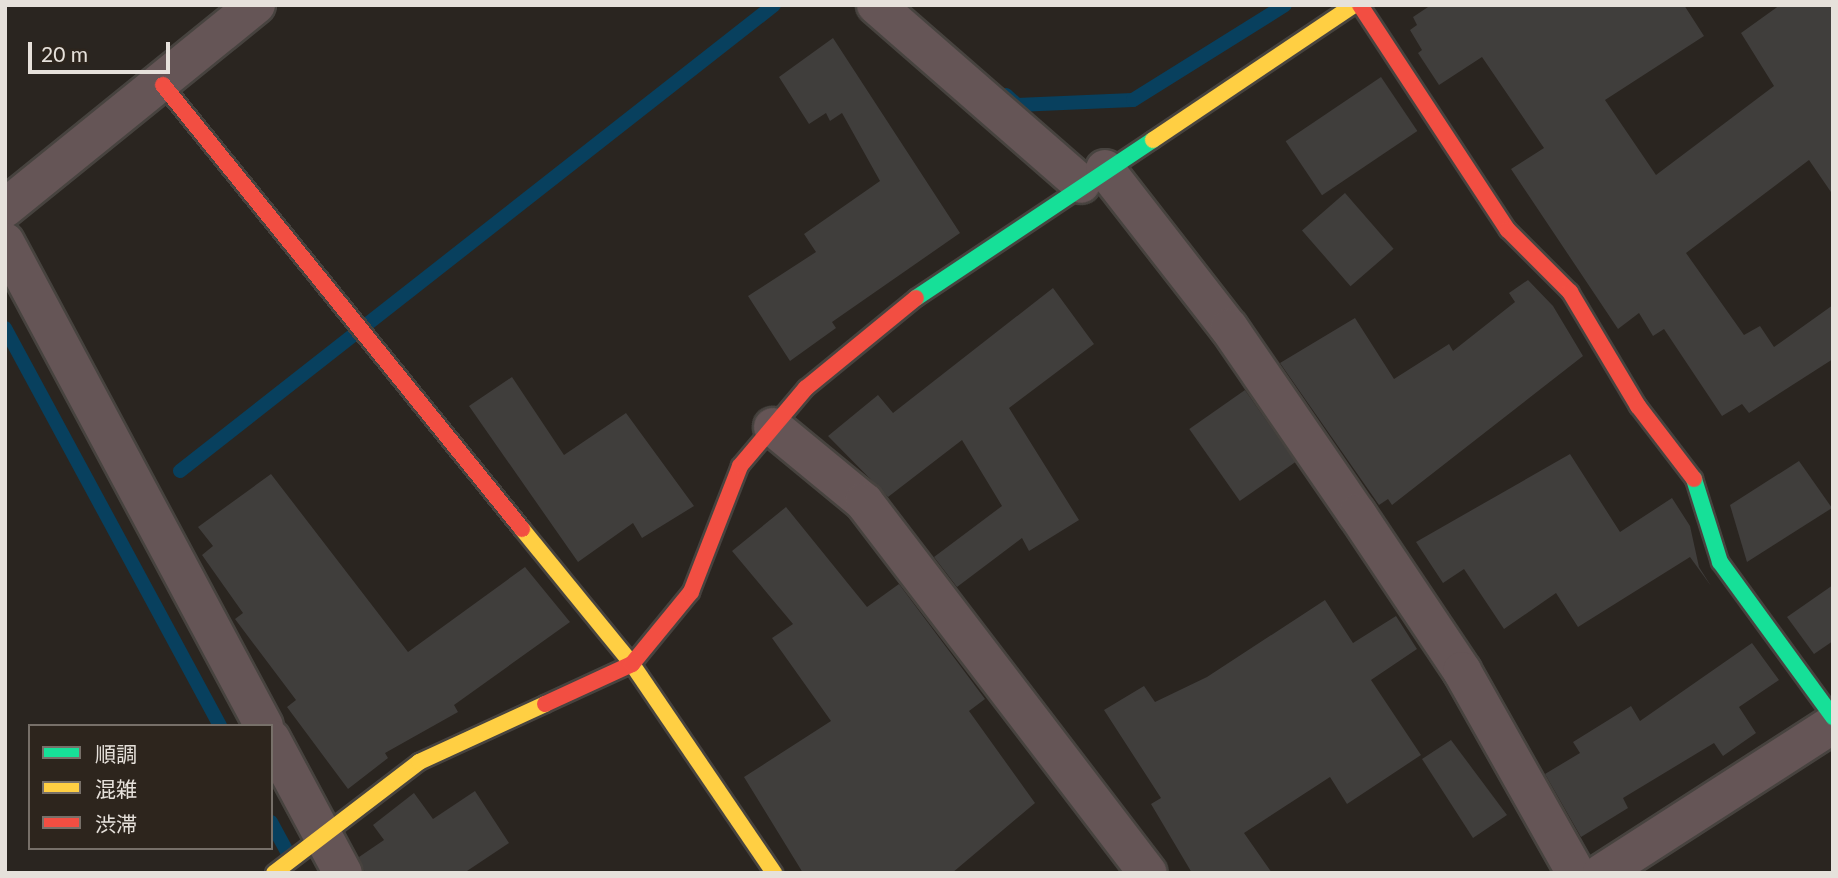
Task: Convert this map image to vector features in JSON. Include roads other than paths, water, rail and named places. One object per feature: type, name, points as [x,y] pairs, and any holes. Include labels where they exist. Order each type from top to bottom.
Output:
[{"type":"street","points":[[5,208],[163,85],[257,5]]},
{"type":"street","points":[[876,5],[1093,176],[1229,328],[1462,671],[1576,873]]},
{"type":"street","points":[[274,873],[419,762],[632,664],[691,592],[740,466],[806,388],[885,319],[1093,176],[1354,5]]},
{"type":"street","points":[[1360,5],[1508,230],[1570,292],[1638,406],[1687,463],[1709,512],[1720,562],[1833,717]]},
{"type":"street","points":[[163,85],[632,664],[774,873]]},
{"type":"street","points":[[5,242],[263,724]]},
{"type":"street","points":[[773,428],[864,502],[1148,873]]},
{"type":"street","points":[[1602,873],[1833,724]]},
{"type":"street","points":[[273,743],[343,873]]},
{"type":"waterway","points":[[180,471],[774,5]]},
{"type":"waterway","points":[[1006,95],[1017,105],[1133,100],[1285,5]]},
{"type":"waterway","points":[[5,328],[219,724]]},
{"type":"waterway","points":[[273,826],[291,859]]}]
